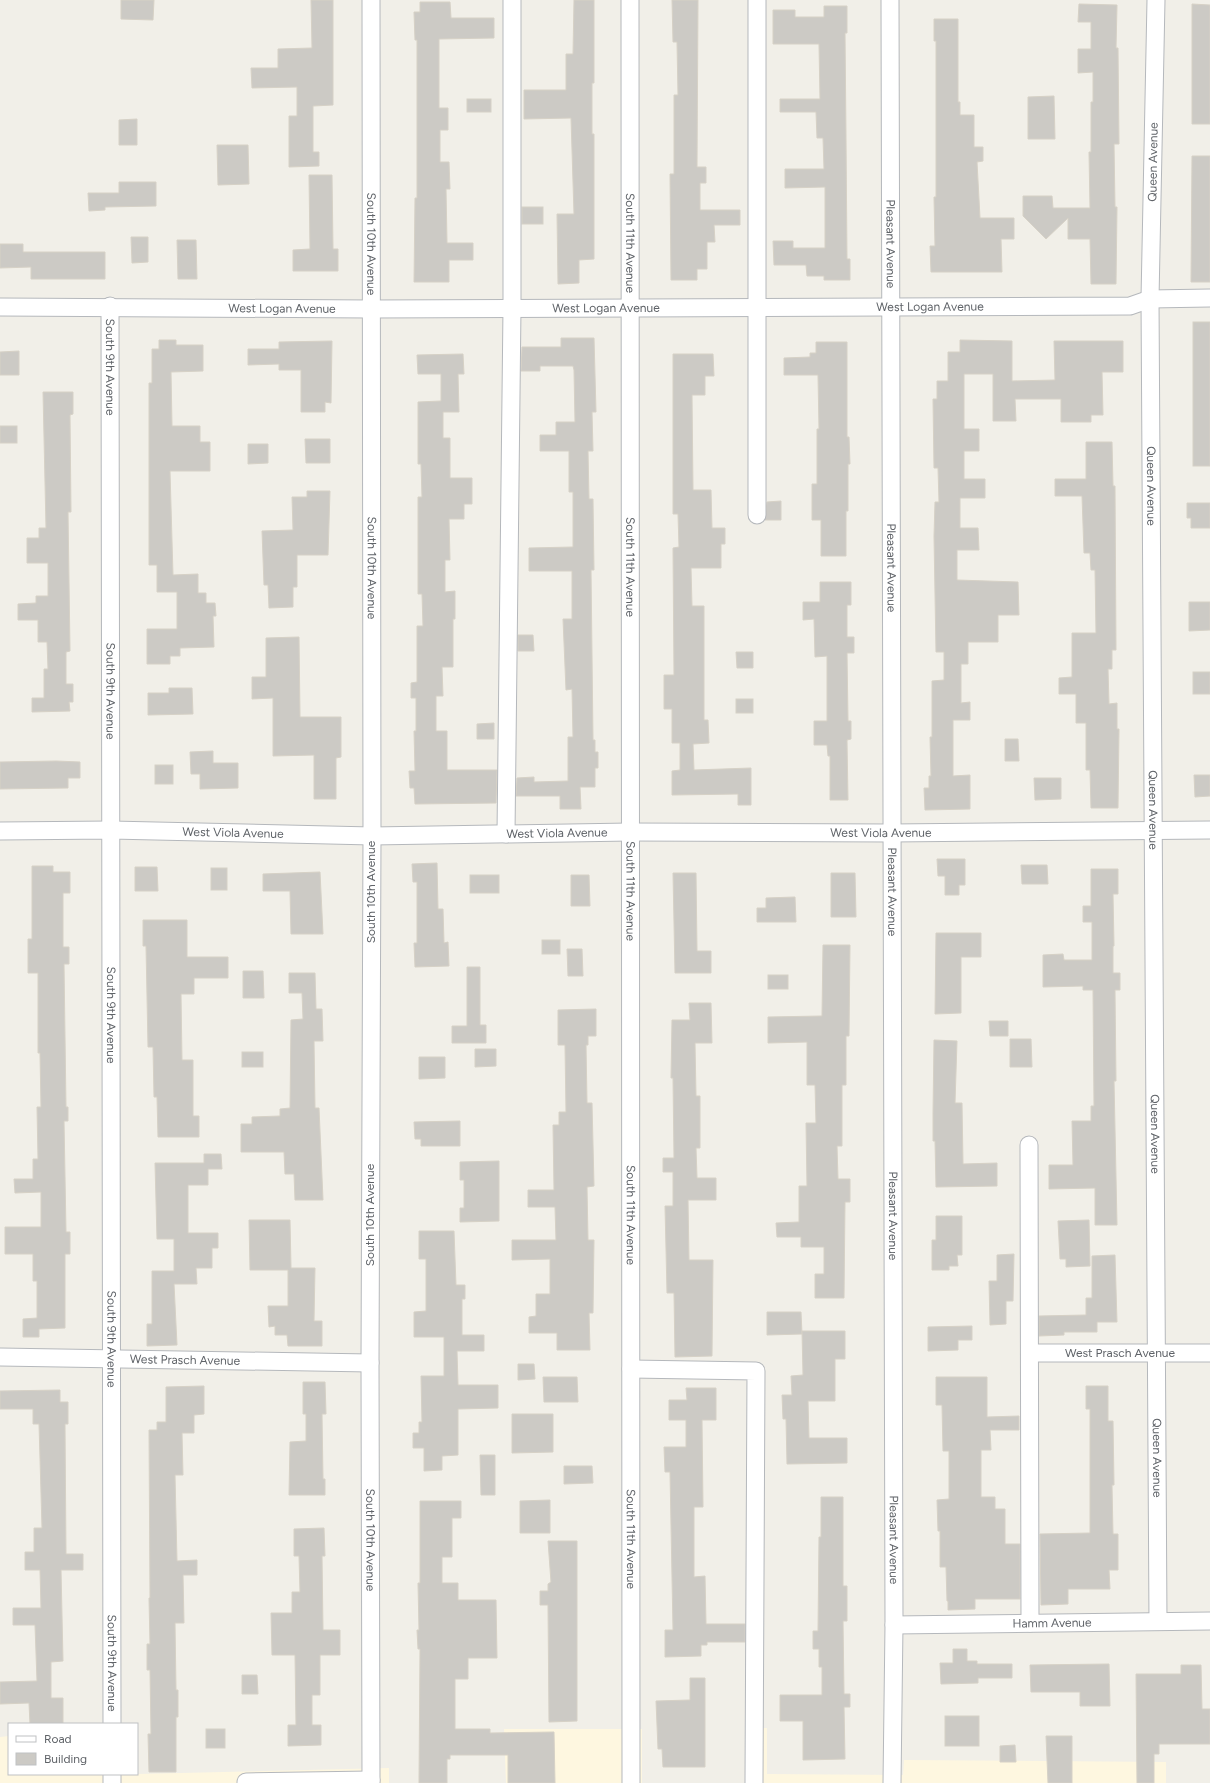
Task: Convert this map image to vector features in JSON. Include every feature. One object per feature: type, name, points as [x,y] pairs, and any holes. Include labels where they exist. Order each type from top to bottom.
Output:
[{"type":"street","name":"South 10th Avenue","points":[[371,0],[371,1782]]},
{"type":"street","points":[[506,834],[512,308],[512,0]]},
{"type":"street","name":"South 11th Avenue","points":[[630,0],[631,1783]]},
{"type":"street","points":[[756,515],[757,0]]},
{"type":"street","name":"Pleasant Avenue","points":[[890,0],[894,1625],[892,1783]]},
{"type":"street","name":"Queen Avenue","points":[[1156,0],[1150,299],[1155,1352],[1158,1621]]},
{"type":"street","name":"West Logan Avenue","points":[[0,307],[110,306],[370,309],[629,307],[890,308],[1130,306],[1150,299],[1210,298]]},
{"type":"street","name":"South 9th Avenue","points":[[110,306],[110,1358],[112,1723]]},
{"type":"street","name":"West Viola Avenue","points":[[0,831],[110,830],[372,836],[630,832],[892,833],[1210,830]]},
{"type":"street","points":[[1029,1145],[1030,1623]]},
{"type":"street","name":"West Prasch Avenue","points":[[1030,1353],[1210,1353]]},
{"type":"street","name":"West Prasch Avenue","points":[[0,1357],[370,1363]]},
{"type":"street","points":[[631,1369],[756,1371],[754,1783]]},
{"type":"street","name":"Hamm Avenue","points":[[894,1625],[1158,1621],[1210,1622]]},
{"type":"street","points":[[246,1783],[371,1782]]},
{"type":"shaded area","points":[[746,1728],[767,1728],[767,1774],[903,1775],[904,1760],[1166,1762],[1166,1783],[746,1783]]},
{"type":"shaded area","points":[[504,1729],[642,1729],[642,1783],[506,1783]]},
{"type":"shaded area","points":[[8,1736],[8,1775],[138,1775],[389,1768],[389,1783],[0,1783],[0,1737]]},
{"type":"building","points":[[121,0],[154,0],[153,20],[121,19]]},
{"type":"building","points":[[311,0],[333,0],[333,105],[313,106],[313,152],[319,152],[319,166],[289,167],[289,116],[297,116],[297,87],[252,88],[251,68],[278,68],[278,49],[312,48]]},
{"type":"building","points":[[574,0],[594,0],[594,83],[592,83],[592,134],[594,134],[594,259],[579,260],[579,283],[558,284],[557,214],[574,214],[571,118],[524,119],[524,90],[566,90],[566,54],[573,54]]},
{"type":"building","points":[[672,0],[698,0],[697,167],[706,167],[706,183],[700,183],[700,210],[740,210],[740,225],[714,225],[715,242],[707,242],[707,269],[697,269],[697,280],[671,280],[670,174],[674,174],[674,95],[678,95],[677,42],[673,42]]},
{"type":"building","points":[[420,2],[450,2],[451,18],[494,18],[494,38],[439,39],[439,108],[448,108],[448,130],[440,130],[440,162],[449,162],[450,189],[446,189],[447,243],[473,243],[473,260],[449,260],[449,282],[414,282],[415,198],[417,198],[417,40],[415,40],[414,12],[420,12]]},
{"type":"building","points":[[1079,4],[1117,5],[1116,48],[1118,48],[1119,144],[1114,144],[1115,207],[1117,207],[1116,284],[1091,284],[1090,239],[1068,239],[1068,218],[1046,239],[1023,216],[1023,196],[1052,196],[1053,208],[1090,208],[1089,152],[1091,152],[1091,102],[1093,102],[1093,72],[1078,73],[1078,49],[1091,49],[1091,22],[1078,22]]},
{"type":"building","points":[[1192,4],[1210,5],[1210,124],[1192,124]]},
{"type":"building","points":[[824,6],[847,6],[847,33],[845,33],[847,259],[850,259],[850,280],[824,280],[824,276],[807,276],[806,265],[774,265],[773,241],[793,241],[793,248],[825,248],[825,187],[785,188],[785,169],[824,169],[823,138],[817,138],[816,112],[780,112],[780,99],[820,99],[819,44],[773,44],[773,10],[795,10],[795,17],[824,17]]},
{"type":"building","points":[[934,19],[958,19],[958,102],[960,102],[960,115],[974,115],[974,147],[983,147],[983,161],[977,162],[980,218],[1014,218],[1014,239],[1001,239],[1002,272],[931,272],[930,246],[935,246],[934,197],[936,197],[936,41],[934,41]]},
{"type":"building","points":[[1054,96],[1055,139],[1028,139],[1028,97]]},
{"type":"building","points":[[467,99],[491,99],[491,112],[467,112]]},
{"type":"building","points":[[137,119],[137,145],[119,145],[119,120]]},
{"type":"building","points":[[217,145],[248,145],[249,184],[218,185]]},
{"type":"building","points":[[1192,156],[1210,156],[1210,282],[1191,282]]},
{"type":"building","points":[[309,175],[332,175],[333,249],[338,249],[338,271],[293,271],[293,250],[310,249]]},
{"type":"building","points":[[119,182],[156,182],[156,206],[105,207],[105,210],[89,211],[88,193],[119,193]]},
{"type":"building","points":[[522,207],[543,207],[543,224],[522,224]]},
{"type":"building","points":[[131,237],[148,237],[148,262],[132,263]]},
{"type":"building","points":[[177,240],[196,240],[197,279],[178,279]]},
{"type":"building","points":[[0,244],[23,244],[23,252],[105,252],[105,279],[31,279],[31,267],[0,268]]},
{"type":"building","points":[[1193,322],[1210,322],[1210,466],[1193,466]]},
{"type":"building","points":[[561,338],[594,338],[596,412],[592,412],[593,451],[588,451],[589,499],[593,499],[594,570],[591,570],[593,740],[595,740],[595,752],[598,752],[598,768],[595,768],[595,787],[580,787],[581,809],[560,809],[560,796],[516,796],[517,778],[534,777],[534,782],[568,781],[568,737],[573,737],[572,689],[566,690],[563,619],[572,619],[572,571],[529,571],[529,548],[573,547],[573,492],[569,492],[569,451],[540,451],[540,435],[556,435],[556,422],[575,422],[574,370],[573,366],[540,366],[540,371],[521,371],[522,347],[561,347]]},
{"type":"building","points":[[159,340],[176,340],[176,345],[203,345],[203,371],[171,372],[172,426],[200,426],[200,442],[210,442],[210,471],[170,471],[173,575],[198,574],[198,593],[206,593],[206,603],[215,603],[216,616],[213,616],[214,647],[180,648],[180,656],[170,656],[170,664],[147,664],[147,629],[177,629],[177,592],[157,592],[157,565],[149,565],[149,383],[152,383],[152,349],[159,349]]},
{"type":"building","points":[[960,340],[1012,341],[1012,381],[1055,380],[1054,341],[1123,341],[1123,372],[1102,372],[1103,415],[1091,415],[1091,422],[1061,422],[1061,399],[1015,399],[1016,421],[993,421],[993,374],[964,374],[964,429],[979,429],[979,451],[964,451],[964,479],[985,479],[985,498],[960,498],[960,528],[978,528],[979,550],[957,550],[957,580],[1018,582],[1019,615],[998,615],[998,642],[968,642],[968,664],[961,664],[961,703],[970,702],[970,720],[953,720],[953,776],[970,775],[970,809],[925,810],[924,788],[929,788],[929,776],[931,776],[930,737],[932,737],[932,681],[944,680],[944,652],[936,652],[934,536],[935,502],[939,502],[938,468],[934,468],[933,399],[937,399],[937,381],[948,381],[948,352],[960,352]]},
{"type":"building","points":[[332,341],[331,403],[325,402],[325,412],[301,412],[301,370],[279,370],[279,364],[248,365],[248,349],[279,349],[279,342]]},
{"type":"building","points":[[816,342],[847,342],[847,437],[849,437],[850,464],[848,464],[846,556],[821,556],[821,520],[812,520],[812,484],[817,484],[817,429],[819,429],[818,375],[784,375],[784,358],[810,357],[810,353],[816,353]]},
{"type":"building","points":[[19,351],[19,375],[0,375],[0,352]]},
{"type":"building","points":[[463,354],[464,374],[458,374],[459,412],[443,412],[443,438],[450,438],[450,478],[472,478],[472,504],[464,504],[464,519],[449,519],[450,560],[445,560],[445,592],[455,591],[455,619],[453,619],[453,667],[442,667],[443,696],[436,696],[436,731],[447,731],[447,770],[497,770],[496,803],[415,804],[414,788],[410,788],[409,771],[415,771],[414,731],[416,731],[416,698],[411,698],[411,683],[417,682],[417,626],[423,626],[422,594],[418,594],[418,497],[422,497],[421,464],[418,464],[418,402],[441,401],[441,374],[418,374],[417,355]]},
{"type":"building","points":[[673,354],[713,354],[714,376],[705,376],[705,395],[692,395],[693,490],[711,490],[712,528],[725,528],[725,544],[721,544],[721,568],[691,568],[692,606],[704,606],[704,720],[708,720],[709,743],[693,744],[694,770],[751,768],[751,805],[738,805],[738,794],[672,795],[672,771],[680,770],[680,743],[672,743],[672,709],[664,709],[664,675],[674,675],[673,548],[679,547],[678,514],[673,514]]},
{"type":"building","points":[[43,392],[73,392],[73,414],[70,415],[71,512],[68,512],[70,651],[66,652],[66,684],[73,684],[73,702],[69,702],[70,711],[32,712],[32,698],[44,698],[44,669],[48,669],[47,642],[38,642],[38,620],[18,620],[18,604],[36,603],[36,596],[48,596],[48,563],[27,563],[27,538],[39,538],[39,528],[46,528]]},
{"type":"building","points":[[0,426],[17,426],[17,443],[0,443]]},
{"type":"building","points":[[305,439],[330,439],[330,463],[306,463]]},
{"type":"building","points":[[1086,442],[1112,442],[1113,486],[1115,486],[1116,650],[1112,650],[1112,669],[1108,669],[1109,704],[1117,703],[1117,729],[1119,729],[1118,808],[1091,808],[1090,770],[1086,770],[1086,723],[1076,723],[1076,694],[1059,694],[1059,678],[1072,677],[1072,633],[1096,633],[1095,570],[1091,570],[1090,553],[1084,553],[1082,496],[1055,496],[1055,479],[1086,479]]},
{"type":"building","points":[[248,444],[268,444],[268,463],[248,464]]},
{"type":"building","points":[[307,491],[330,491],[328,555],[297,555],[297,587],[293,587],[293,607],[269,608],[268,585],[264,585],[262,531],[293,530],[292,497],[307,497]]},
{"type":"building","points":[[781,501],[781,520],[765,520],[767,502]]},
{"type":"building","points":[[1187,503],[1210,503],[1210,528],[1191,528],[1191,518],[1187,518]]},
{"type":"building","points":[[820,582],[851,582],[851,605],[847,605],[847,637],[854,637],[854,653],[847,653],[848,721],[851,721],[851,739],[847,740],[848,800],[830,800],[830,756],[828,756],[827,745],[814,745],[814,721],[827,721],[827,656],[815,657],[814,619],[803,620],[803,602],[820,602]]},
{"type":"building","points":[[1189,602],[1210,602],[1210,630],[1189,631]]},
{"type":"building","points":[[518,635],[533,635],[534,651],[518,651]]},
{"type":"building","points":[[299,637],[300,717],[341,717],[341,757],[336,758],[336,799],[314,799],[314,755],[273,756],[273,698],[252,699],[252,677],[266,677],[266,638]]},
{"type":"building","points":[[736,652],[753,652],[753,668],[737,668]]},
{"type":"building","points":[[1193,672],[1210,672],[1210,694],[1193,694]]},
{"type":"building","points":[[169,688],[192,688],[193,714],[148,715],[148,693],[169,693]]},
{"type":"building","points":[[736,699],[753,699],[753,713],[736,713]]},
{"type":"building","points":[[494,723],[494,739],[477,739],[477,724]]},
{"type":"building","points":[[1005,739],[1018,739],[1019,761],[1005,761]]},
{"type":"building","points":[[213,751],[213,763],[238,763],[238,788],[200,789],[200,774],[191,774],[190,752]]},
{"type":"building","points":[[0,762],[80,762],[80,778],[68,778],[68,788],[0,789]]},
{"type":"building","points":[[155,765],[173,765],[173,784],[155,784]]},
{"type":"building","points":[[1194,775],[1210,775],[1210,796],[1195,797]]},
{"type":"building","points":[[1034,778],[1061,778],[1061,799],[1035,800]]},
{"type":"building","points":[[937,859],[965,859],[965,885],[959,885],[959,895],[945,895],[945,876],[938,876]]},
{"type":"building","points":[[437,863],[438,909],[443,909],[444,943],[448,942],[449,966],[415,967],[414,943],[417,943],[417,882],[413,882],[412,864]]},
{"type":"building","points":[[1021,865],[1047,865],[1048,884],[1022,884]]},
{"type":"building","points":[[32,866],[53,866],[53,872],[70,872],[70,893],[63,893],[63,947],[69,947],[69,964],[64,964],[66,1107],[68,1107],[68,1121],[64,1121],[66,1232],[70,1232],[70,1254],[65,1254],[65,1328],[39,1329],[39,1337],[23,1337],[23,1319],[37,1318],[37,1281],[33,1281],[33,1254],[5,1254],[5,1227],[41,1227],[41,1192],[15,1193],[14,1179],[33,1179],[33,1159],[38,1159],[37,1107],[41,1107],[40,1053],[38,1053],[38,973],[28,973],[28,939],[32,939]]},
{"type":"building","points":[[135,867],[157,867],[158,891],[135,891]]},
{"type":"building","points":[[211,868],[227,868],[227,890],[211,890]]},
{"type":"building","points":[[1091,869],[1118,869],[1118,894],[1113,894],[1113,973],[1120,973],[1120,990],[1115,990],[1116,1081],[1114,1081],[1117,1225],[1095,1225],[1095,1188],[1049,1189],[1049,1165],[1073,1165],[1072,1121],[1091,1121],[1091,1106],[1094,1106],[1093,990],[1083,990],[1083,986],[1043,987],[1043,955],[1063,954],[1064,960],[1092,960],[1092,922],[1083,922],[1083,906],[1091,906]]},
{"type":"building","points":[[320,872],[323,934],[291,934],[290,891],[263,891],[263,874]]},
{"type":"building","points":[[673,873],[696,873],[697,951],[711,951],[711,973],[675,973]]},
{"type":"building","points":[[831,873],[855,873],[856,917],[831,917]]},
{"type":"building","points":[[470,875],[499,875],[499,893],[470,893]]},
{"type":"building","points":[[571,875],[589,875],[590,906],[571,906]]},
{"type":"building","points":[[795,897],[796,922],[757,922],[757,908],[766,908],[766,898]]},
{"type":"building","points":[[143,920],[187,920],[187,957],[228,957],[228,978],[194,978],[194,994],[181,994],[182,1060],[193,1060],[193,1116],[199,1116],[199,1137],[158,1137],[157,1097],[154,1097],[153,1047],[148,1047],[146,946],[143,946]]},
{"type":"building","points":[[936,933],[981,933],[981,957],[961,957],[961,1013],[935,1014]]},
{"type":"building","points":[[542,940],[560,940],[560,954],[542,954]]},
{"type":"building","points":[[823,945],[850,945],[849,1036],[846,1036],[846,1085],[842,1085],[842,1146],[837,1146],[838,1179],[850,1179],[850,1202],[845,1202],[844,1298],[815,1298],[815,1274],[824,1274],[824,1247],[801,1247],[801,1237],[777,1237],[776,1223],[799,1222],[799,1186],[807,1186],[806,1123],[816,1123],[815,1085],[807,1085],[807,1042],[768,1043],[768,1017],[822,1016]]},
{"type":"building","points":[[567,949],[582,949],[583,976],[568,976]]},
{"type":"building","points":[[467,967],[480,967],[480,1025],[486,1025],[486,1043],[452,1043],[452,1026],[467,1026]]},
{"type":"building","points":[[243,971],[263,971],[264,998],[243,998]]},
{"type":"building","points":[[289,973],[315,973],[316,1009],[322,1009],[323,1041],[314,1041],[315,1108],[319,1108],[323,1200],[295,1200],[294,1174],[285,1174],[284,1152],[241,1152],[241,1124],[252,1124],[252,1117],[280,1116],[280,1109],[290,1108],[291,1020],[303,1019],[302,993],[289,993]]},
{"type":"building","points":[[768,975],[788,975],[788,989],[768,989]]},
{"type":"building","points":[[689,1003],[711,1003],[712,1043],[695,1043],[696,1096],[700,1096],[700,1148],[696,1148],[697,1178],[716,1178],[716,1200],[688,1200],[689,1260],[713,1260],[712,1356],[675,1357],[674,1293],[667,1293],[665,1206],[673,1206],[673,1172],[663,1172],[663,1158],[674,1158],[673,1078],[671,1078],[672,1020],[690,1020]]},
{"type":"building","points":[[596,1009],[596,1036],[588,1036],[588,1045],[586,1045],[587,1103],[592,1103],[594,1186],[587,1187],[588,1240],[594,1240],[593,1313],[589,1313],[590,1350],[557,1350],[557,1333],[529,1333],[529,1317],[536,1316],[536,1294],[550,1294],[550,1259],[512,1260],[512,1240],[556,1240],[555,1207],[528,1207],[528,1190],[554,1190],[553,1125],[559,1125],[559,1112],[566,1112],[565,1045],[558,1045],[558,1010]]},
{"type":"building","points":[[989,1021],[1008,1021],[1008,1036],[990,1036]]},
{"type":"building","points":[[1010,1039],[1031,1039],[1032,1067],[1010,1067]]},
{"type":"building","points":[[934,1040],[957,1041],[955,1103],[962,1103],[963,1164],[997,1163],[997,1186],[936,1187],[935,1141],[933,1141]]},
{"type":"building","points":[[475,1049],[496,1049],[496,1066],[475,1067]]},
{"type":"building","points":[[242,1052],[263,1052],[263,1067],[242,1067]]},
{"type":"building","points":[[419,1057],[445,1057],[445,1078],[419,1079]]},
{"type":"building","points":[[460,1121],[460,1146],[421,1146],[421,1139],[415,1139],[414,1122]]},
{"type":"building","points":[[204,1154],[221,1154],[222,1169],[208,1169],[208,1185],[188,1185],[188,1233],[218,1233],[218,1248],[212,1248],[212,1268],[196,1268],[197,1284],[174,1284],[177,1345],[147,1346],[147,1324],[152,1324],[152,1271],[174,1271],[174,1239],[157,1239],[155,1163],[204,1163]]},
{"type":"building","points":[[499,1161],[499,1221],[460,1222],[460,1208],[464,1208],[464,1180],[460,1180],[460,1162]]},
{"type":"building","points":[[936,1216],[962,1216],[962,1255],[957,1255],[958,1266],[949,1266],[949,1270],[932,1270],[932,1240],[936,1240]]},
{"type":"building","points":[[249,1220],[290,1220],[291,1268],[315,1268],[314,1321],[322,1321],[322,1346],[288,1346],[287,1335],[275,1335],[275,1326],[269,1327],[268,1306],[288,1306],[288,1270],[250,1270]]},
{"type":"building","points":[[1089,1220],[1090,1266],[1066,1267],[1066,1259],[1060,1259],[1058,1221]]},
{"type":"building","points":[[419,1231],[454,1231],[456,1285],[465,1285],[465,1299],[462,1299],[462,1335],[484,1335],[484,1351],[457,1351],[458,1385],[498,1385],[498,1408],[458,1409],[458,1455],[442,1456],[442,1470],[424,1471],[424,1448],[413,1448],[413,1433],[419,1433],[419,1422],[422,1422],[421,1376],[444,1376],[444,1337],[414,1337],[414,1312],[426,1311],[426,1259],[419,1259]]},
{"type":"building","points":[[1014,1254],[1013,1301],[1006,1301],[1006,1324],[990,1325],[989,1281],[997,1281],[997,1255]]},
{"type":"building","points":[[1115,1255],[1117,1322],[1097,1322],[1097,1332],[1064,1332],[1064,1335],[1039,1336],[1039,1316],[1086,1315],[1086,1298],[1092,1298],[1092,1256]]},
{"type":"building","points":[[767,1312],[801,1312],[802,1334],[767,1335]]},
{"type":"building","points":[[972,1326],[972,1340],[958,1340],[958,1350],[928,1351],[928,1327]]},
{"type":"building","points":[[802,1331],[845,1331],[845,1359],[835,1359],[835,1401],[808,1401],[809,1438],[847,1438],[847,1463],[787,1464],[786,1419],[783,1419],[782,1395],[792,1395],[791,1376],[803,1375]]},
{"type":"building","points":[[518,1364],[534,1364],[535,1379],[518,1380]]},
{"type":"building","points":[[543,1377],[577,1377],[578,1402],[544,1402]]},
{"type":"building","points":[[936,1377],[987,1377],[987,1417],[1019,1416],[1019,1430],[990,1430],[991,1450],[981,1450],[981,1497],[995,1497],[995,1509],[1005,1509],[1005,1544],[1020,1544],[1020,1599],[975,1599],[975,1609],[948,1610],[946,1567],[940,1567],[940,1531],[938,1531],[937,1500],[949,1499],[949,1451],[943,1451],[942,1405],[936,1405]]},
{"type":"building","points":[[303,1382],[325,1382],[326,1414],[322,1414],[323,1479],[325,1479],[325,1495],[289,1495],[290,1442],[306,1441],[306,1414],[303,1414]]},
{"type":"building","points":[[204,1386],[204,1414],[194,1415],[194,1433],[182,1433],[183,1475],[175,1475],[177,1561],[197,1560],[197,1575],[183,1575],[184,1623],[175,1623],[176,1690],[178,1690],[178,1717],[176,1717],[176,1772],[149,1772],[148,1734],[151,1734],[150,1670],[147,1670],[147,1644],[150,1644],[149,1430],[157,1430],[157,1422],[166,1422],[166,1387]]},
{"type":"building","points":[[1086,1386],[1108,1386],[1108,1421],[1113,1421],[1113,1534],[1118,1534],[1118,1570],[1109,1570],[1110,1589],[1068,1589],[1068,1604],[1041,1605],[1040,1534],[1090,1533],[1090,1409],[1086,1409]]},
{"type":"building","points":[[686,1388],[716,1388],[716,1420],[702,1420],[703,1507],[694,1507],[694,1577],[705,1576],[706,1624],[745,1624],[745,1642],[707,1642],[707,1645],[701,1645],[701,1656],[665,1657],[665,1630],[673,1630],[670,1472],[665,1472],[664,1447],[686,1447],[686,1420],[669,1420],[669,1400],[687,1400]]},
{"type":"building","points":[[60,1390],[60,1402],[68,1402],[68,1424],[65,1424],[66,1554],[83,1554],[83,1570],[61,1570],[63,1661],[51,1662],[51,1698],[63,1698],[63,1723],[30,1723],[29,1703],[0,1704],[0,1682],[37,1681],[35,1625],[13,1625],[13,1608],[41,1608],[40,1570],[25,1570],[25,1552],[34,1552],[34,1528],[42,1528],[39,1424],[33,1424],[33,1409],[0,1409],[0,1391]]},
{"type":"building","points":[[512,1414],[553,1414],[553,1452],[512,1453]]},
{"type":"building","points":[[480,1455],[495,1455],[495,1495],[481,1495]]},
{"type":"building","points":[[564,1466],[592,1466],[593,1483],[564,1484]]},
{"type":"building","points":[[821,1497],[843,1497],[843,1586],[847,1586],[847,1621],[843,1621],[844,1694],[850,1694],[850,1707],[844,1707],[845,1759],[803,1760],[803,1721],[780,1721],[780,1695],[822,1695],[822,1667],[819,1667],[819,1649],[813,1649],[813,1631],[818,1631]]},
{"type":"building","points":[[550,1500],[550,1533],[520,1533],[520,1501]]},
{"type":"building","points":[[420,1501],[461,1501],[461,1518],[452,1518],[452,1557],[442,1557],[442,1583],[458,1583],[458,1600],[496,1600],[497,1658],[468,1658],[468,1679],[455,1679],[455,1729],[490,1729],[490,1733],[554,1732],[555,1783],[508,1783],[508,1755],[450,1755],[450,1759],[447,1759],[447,1783],[419,1783],[420,1649],[418,1649],[417,1630],[419,1630],[418,1583],[420,1583]]},
{"type":"building","points":[[324,1528],[325,1556],[322,1556],[323,1630],[340,1630],[340,1655],[320,1655],[320,1695],[312,1695],[312,1725],[321,1725],[321,1745],[288,1746],[288,1725],[296,1725],[295,1655],[272,1655],[271,1613],[292,1613],[292,1592],[300,1592],[299,1556],[294,1556],[294,1529]]},
{"type":"building","points":[[548,1541],[577,1541],[577,1721],[549,1722],[548,1605],[540,1605],[540,1591],[548,1591],[548,1584],[551,1582]]},
{"type":"building","points":[[953,1649],[967,1649],[967,1661],[977,1661],[977,1664],[1012,1664],[1012,1678],[978,1678],[978,1683],[941,1684],[940,1663],[953,1663]]},
{"type":"building","points":[[1109,1664],[1110,1706],[1080,1706],[1080,1692],[1031,1692],[1030,1665]]},
{"type":"building","points":[[1181,1665],[1201,1665],[1202,1709],[1210,1709],[1210,1744],[1159,1744],[1159,1754],[1154,1754],[1154,1783],[1137,1783],[1136,1674],[1181,1674]]},
{"type":"building","points":[[242,1675],[257,1675],[258,1694],[242,1694]]},
{"type":"building","points":[[690,1678],[705,1678],[705,1767],[663,1767],[662,1749],[658,1749],[656,1701],[690,1700]]},
{"type":"building","points":[[945,1716],[979,1716],[979,1746],[945,1746]]},
{"type":"building","points":[[206,1729],[225,1729],[225,1748],[206,1748]]},
{"type":"building","points":[[1046,1736],[1072,1736],[1072,1783],[1048,1783]]},
{"type":"building","points":[[1015,1745],[1016,1762],[1000,1762],[1000,1746]]}]
